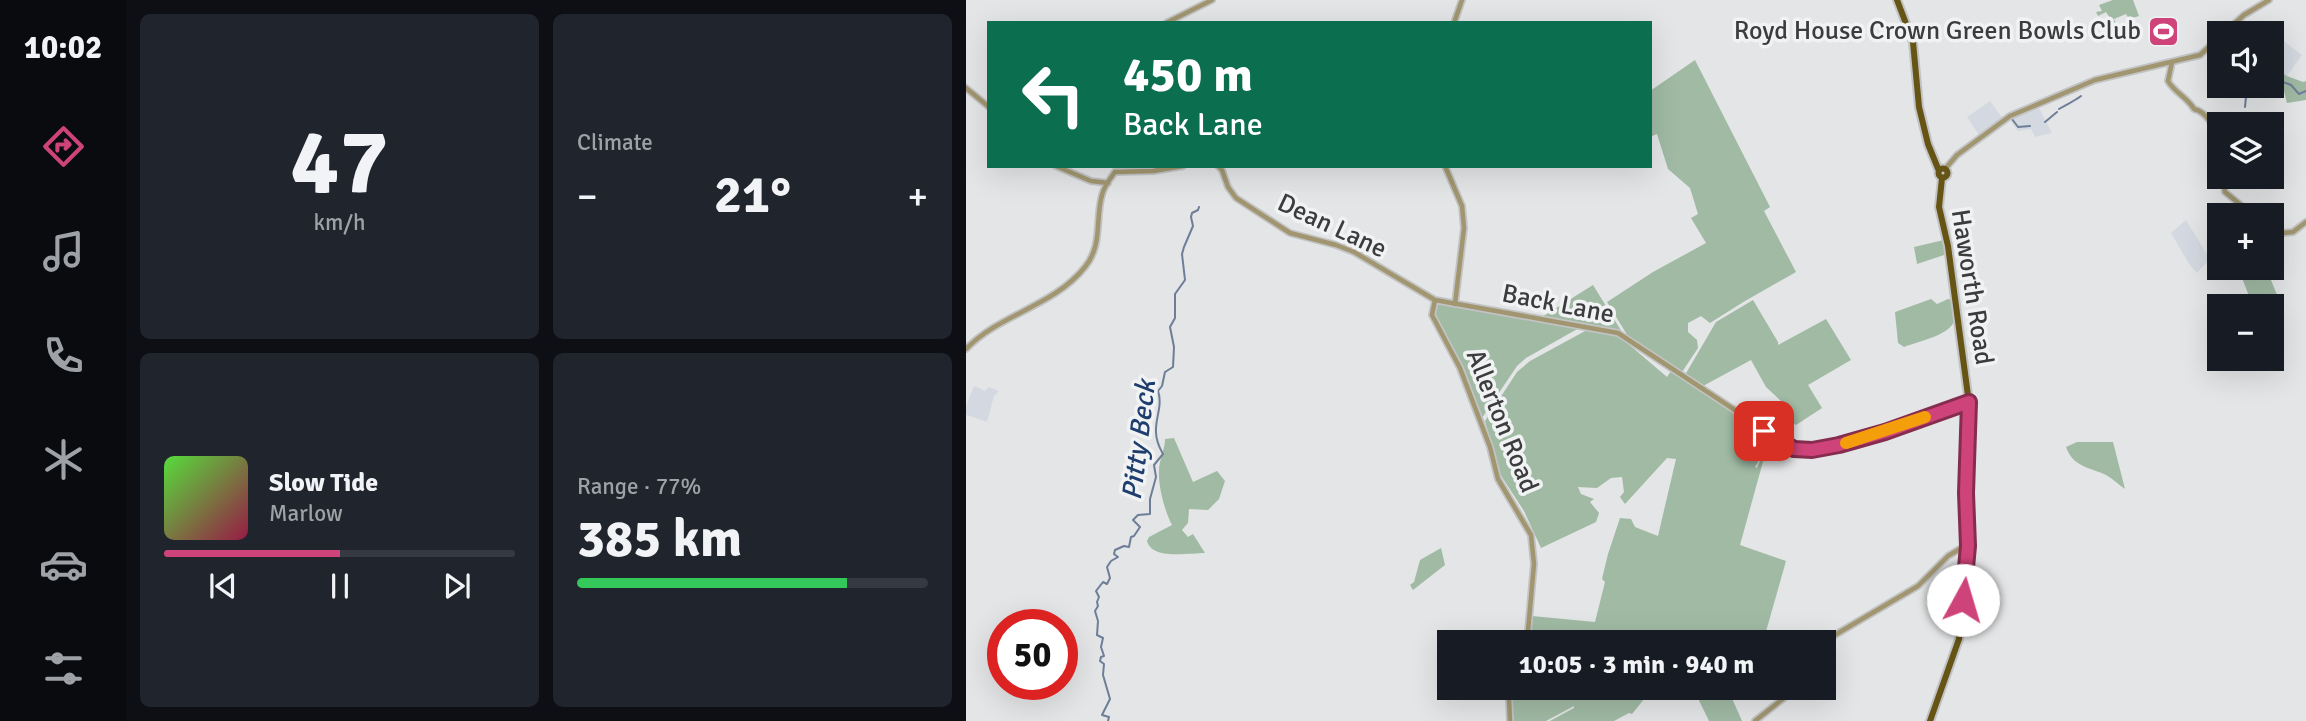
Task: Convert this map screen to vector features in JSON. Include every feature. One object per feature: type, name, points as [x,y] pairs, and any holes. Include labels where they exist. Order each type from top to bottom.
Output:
[{"type":"main road","name":"Haworth Road","points":[[1897,0],[1913,42],[1919,107],[1928,144],[1942,175],[1939,207],[1948,246],[1969,402],[1966,493],[1968,546],[1959,639],[1930,721]]},
{"type":"main road","points":[[1942,175],[1951,180]]},
{"type":"street","points":[[1170,21],[1212,0]]},
{"type":"street","points":[[1455,21],[1462,0]]},
{"type":"street","points":[[2237,21],[2269,0]]},
{"type":"street","points":[[1942,175],[1957,155],[2010,116],[2095,80],[2200,55],[2207,49]]},
{"type":"street","points":[[2172,61],[2168,81],[2172,89],[2207,119]]},
{"type":"street","points":[[966,88],[987,105]]},
{"type":"street","points":[[1061,168],[1091,181],[1108,183]]},
{"type":"street","points":[[966,349],[974,340],[1009,318],[1041,304],[1085,267],[1100,226],[1101,196],[1116,169],[1153,171],[1171,168]]},
{"type":"street","name":"Dean Lane","points":[[1220,168],[1236,198],[1290,233],[1354,252],[1435,300]]},
{"type":"street","points":[[1445,168],[1462,206],[1464,229],[1455,304]]},
{"type":"street","points":[[2224,189],[2238,203]]},
{"type":"street","points":[[2284,233],[2293,232],[2306,222]]},
{"type":"street","name":"Back Lane","points":[[1435,300],[1618,333],[1786,446],[1801,451],[1839,445],[1969,402]]},
{"type":"street","name":"Allerton Road","points":[[1435,300],[1432,315],[1460,368],[1490,447],[1498,479],[1531,535],[1534,564],[1528,630]]},
{"type":"street","points":[[1836,634],[1918,586],[1948,556],[1968,546]]},
{"type":"street","points":[[1509,700],[1510,721]]},
{"type":"street","points":[[1755,721],[1781,700]]},
{"type":"shaded area","points":[[2284,41],[2302,55],[2287,76],[2284,74]]},
{"type":"shaded area","points":[[1990,101],[2001,116],[2005,116],[1979,135],[1967,117]]},
{"type":"shaded area","points":[[2038,106],[2052,133],[2035,137],[2031,129],[2018,131],[2010,120]]},
{"type":"shaded area","points":[[2186,220],[2207,254],[2207,262],[2197,273],[2189,264],[2171,233]]},
{"type":"shaded area","points":[[974,386],[985,391],[989,387],[999,391],[994,396],[987,422],[966,415],[966,406]]},
{"type":"green space","points":[[2113,0],[2133,0],[2139,16],[2129,19],[2126,14],[2114,19],[2114,24],[2106,12],[2098,16],[2096,12],[2102,11],[2099,5]]},
{"type":"green space","points":[[1695,60],[1770,207],[1764,211],[1796,272],[1710,323],[1701,316],[1688,323],[1688,332],[1697,340],[1698,348],[1682,372],[1629,338],[1607,302],[1653,272],[1706,243],[1691,218],[1698,214],[1690,188],[1668,169],[1657,134],[1652,136],[1652,90]]},
{"type":"green space","points":[[2284,74],[2306,81],[2306,100],[2287,103]]},
{"type":"green space","points":[[1944,240],[1947,254],[1917,264],[1914,247]]},
{"type":"green space","points":[[2243,280],[2271,280],[2277,294],[2248,294]]},
{"type":"green space","points":[[1593,285],[1622,332],[1542,317]]},
{"type":"green space","points":[[1931,299],[1937,304],[1952,300],[1955,315],[1953,323],[1942,333],[1904,347],[1898,343],[1895,312]]},
{"type":"green space","points":[[1753,300],[1778,345],[1826,319],[1851,360],[1808,385],[1822,408],[1796,425],[1772,407],[1781,401],[1766,387],[1751,360],[1703,386],[1685,375],[1716,322]]},
{"type":"green space","points":[[1446,304],[1579,328],[1526,358],[1517,366],[1482,418],[1463,367],[1434,312],[1437,305]]},
{"type":"green space","points":[[1587,330],[1619,336],[1667,377],[1671,371],[1771,438],[1755,467],[1757,468],[1762,457],[1764,458],[1740,545],[1786,561],[1766,630],[1531,630],[1532,616],[1595,622],[1605,582],[1602,579],[1608,554],[1620,518],[1631,519],[1635,527],[1658,536],[1676,459],[1667,458],[1625,504],[1620,497],[1624,492],[1622,477],[1611,478],[1597,488],[1578,487],[1581,494],[1594,499],[1590,502],[1599,513],[1596,522],[1541,548],[1524,511],[1500,474],[1485,421],[1517,372],[1530,361]]},
{"type":"green space","points":[[1174,438],[1193,482],[1217,471],[1225,481],[1219,499],[1208,510],[1189,509],[1188,523],[1182,530],[1188,537],[1193,534],[1205,553],[1163,553],[1150,547],[1147,541],[1149,537],[1172,525],[1162,499],[1159,471],[1165,439]]},
{"type":"green space","points":[[2077,442],[2113,442],[2125,489],[2106,475],[2077,463],[2066,447]]},
{"type":"green space","points":[[1441,548],[1445,565],[1413,590],[1410,585],[1414,582],[1420,560]]},
{"type":"green space","points":[[1511,700],[1643,700],[1632,714],[1614,721],[1550,721],[1574,706],[1546,721],[1514,721]]},
{"type":"green space","points":[[1699,700],[1733,700],[1742,721],[1709,721]]},
{"type":"waterway","points":[[2284,82],[2291,85],[2299,94],[2306,91]]},
{"type":"waterway","points":[[2059,109],[2081,96]]},
{"type":"waterway","points":[[2245,107],[2246,98]]},
{"type":"waterway","points":[[2045,122],[2057,112]]},
{"type":"waterway","points":[[2012,119],[2018,127],[2030,126]]},
{"type":"waterway","name":"Pitty Beck","points":[[1108,721],[1109,717],[1102,715],[1110,699],[1103,675],[1104,664],[1100,661],[1104,656],[1101,647],[1103,638],[1097,635],[1098,621],[1095,611],[1099,597],[1096,591],[1103,582],[1107,584],[1110,578],[1107,567],[1118,557],[1114,554],[1115,550],[1129,547],[1131,537],[1140,527],[1133,520],[1138,515],[1150,514],[1150,499],[1156,477],[1154,465],[1163,454],[1156,435],[1160,401],[1158,391],[1165,372],[1173,367],[1174,347],[1170,327],[1175,318],[1175,294],[1185,280],[1182,254],[1193,226],[1192,213],[1199,207]]},
{"type":"slow traffic","points":[[1846,443],[1925,417]]},
{"type":"place","name":"Royd House Crown Green Bowls Club","points":[[2164,31]]},
{"type":"route","points":[[1764,431],[1786,446],[1801,451],[1812,450],[1885,432],[1969,402],[1966,493],[1968,559],[1963,600]]}]
